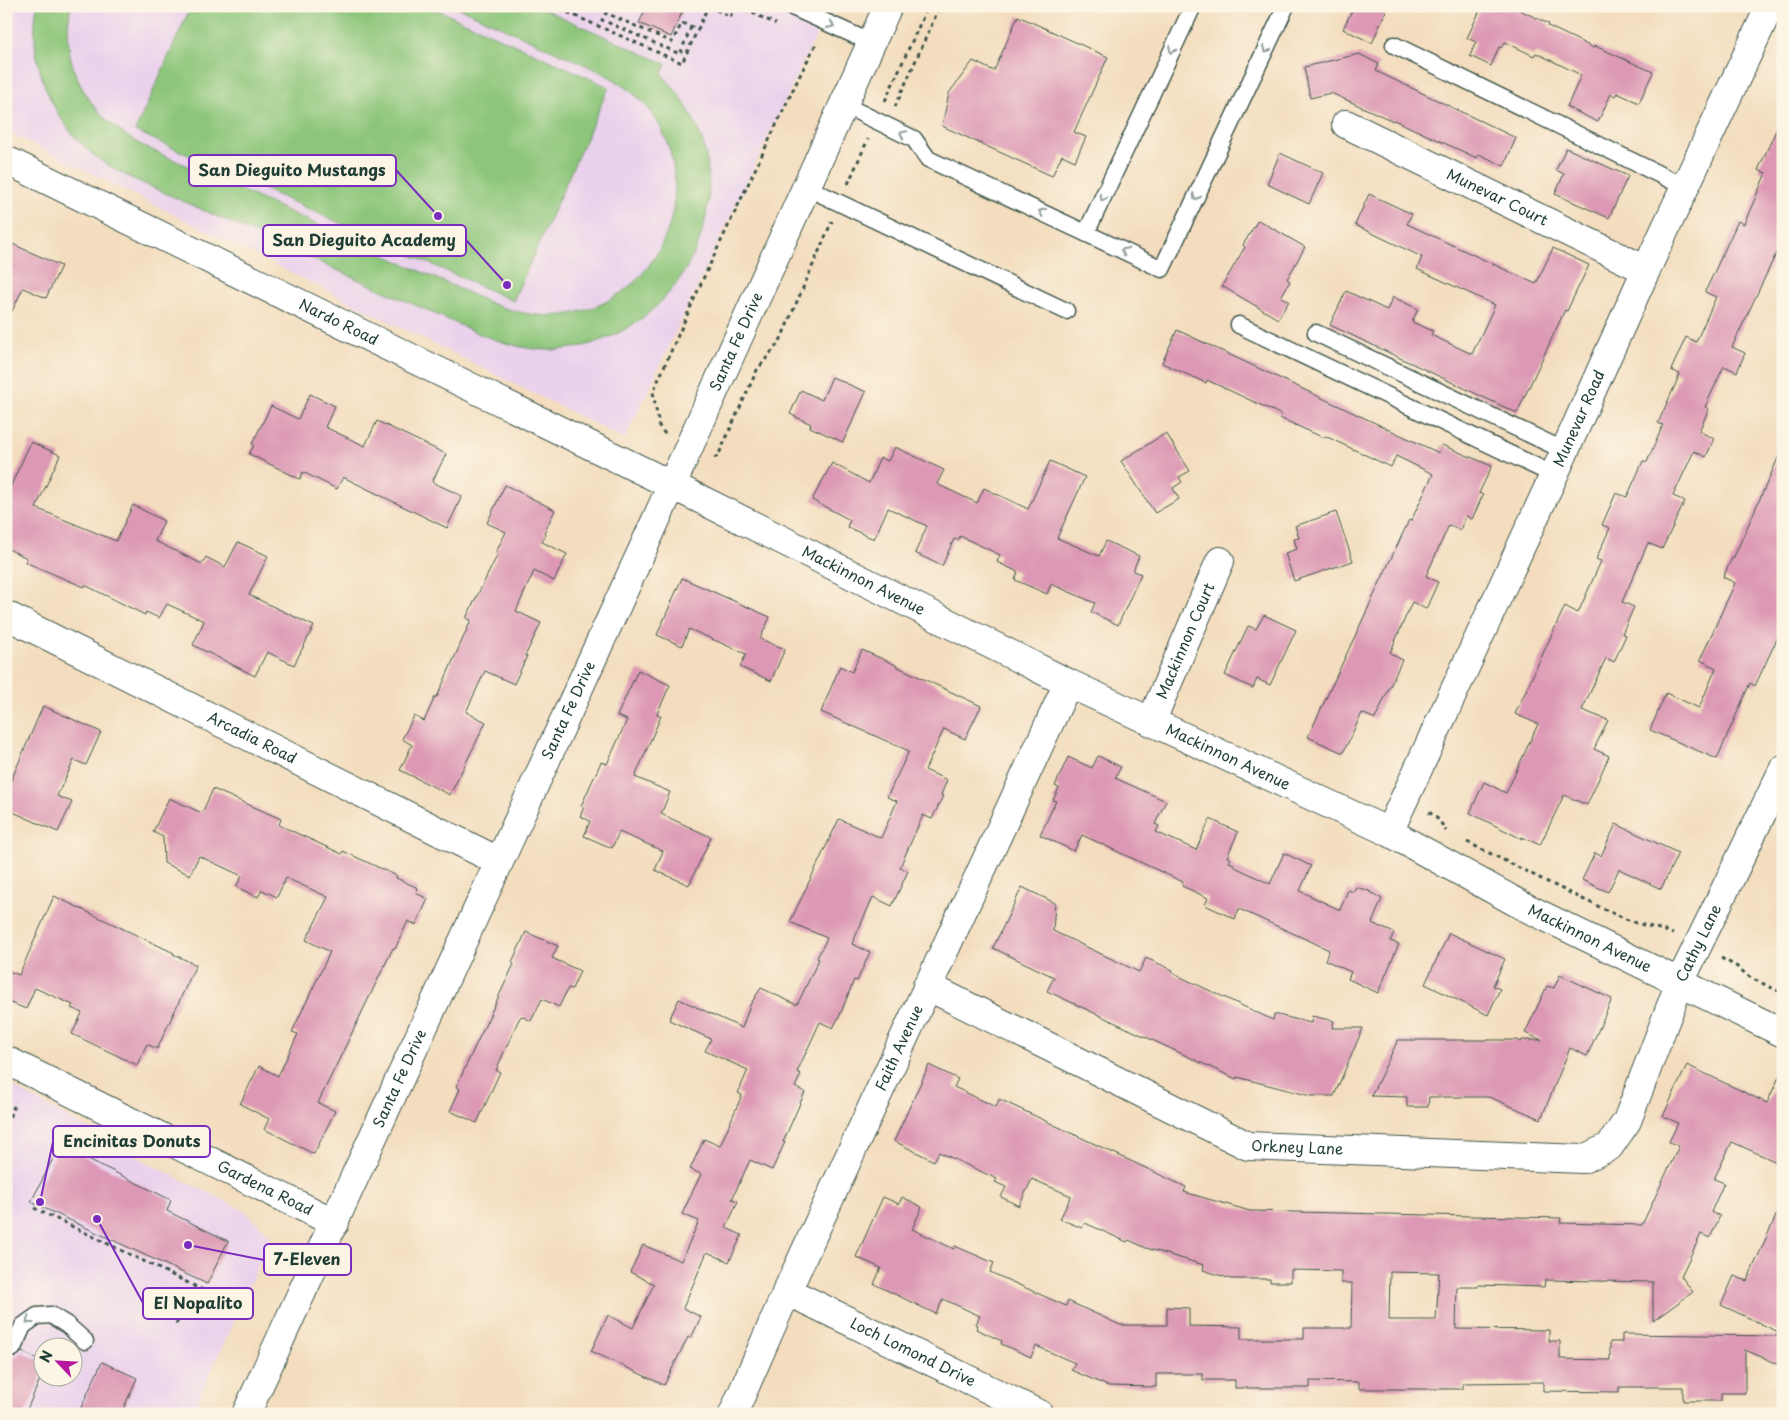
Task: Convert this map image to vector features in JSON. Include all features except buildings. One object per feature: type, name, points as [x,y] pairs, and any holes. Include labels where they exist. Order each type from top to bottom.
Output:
[{"type":"street","name":"Santa Fe Drive","points":[[246,1414],[335,1223],[498,861],[672,486],[888,6]]},
{"type":"street","name":"Munevar Road","points":[[1388,832],[1560,463],[1646,270],[1770,6]]},
{"type":"street","name":"Munevar Court","points":[[1346,124],[1646,270]]},
{"type":"street","name":"Nardo Road","points":[[6,160],[672,486]]},
{"type":"street","name":"Mackinnon Avenue","points":[[672,486],[1068,683],[1388,832],[1525,907],[1783,1033]]},
{"type":"street","name":"Mackinnon Court","points":[[1151,722],[1220,561]]},
{"type":"street","name":"Arcadia Road","points":[[6,615],[498,861]]},
{"type":"street","name":"Faith Avenue","points":[[733,1414],[926,986],[1068,683]]},
{"type":"street","name":"Cathy Lane","points":[[1627,1120],[1680,982],[1783,770]]},
{"type":"street","name":"Orkney Lane","points":[[926,986],[1248,1146],[1583,1159],[1610,1146],[1627,1120]]},
{"type":"street","name":"Gardena Road","points":[[6,1060],[335,1223]]},
{"type":"street","name":"Loch Lomond Drive","points":[[787,1291],[1039,1414]]},
{"type":"lane","points":[[790,6],[872,44]]},
{"type":"lane","points":[[1086,233],[1193,6]]},
{"type":"lane","points":[[844,105],[914,140],[928,158],[1162,268],[1286,6]]},
{"type":"lane","points":[[1394,45],[1685,187]]},
{"type":"lane","points":[[806,187],[1066,310]]},
{"type":"lane","points":[[1239,325],[1560,463]]},
{"type":"lane","points":[[1316,333],[1560,463]]},
{"type":"lane","points":[[13,1348],[23,1326],[37,1316],[50,1315],[67,1325],[85,1341]]},
{"type":"path","points":[[553,6],[682,63],[708,6],[730,17],[735,6]]},
{"type":"path","points":[[881,123],[928,6]]},
{"type":"path","points":[[827,23],[800,75],[703,279],[653,392],[658,426],[684,459],[702,464],[718,456],[757,370],[780,341],[840,203],[940,6]]},
{"type":"path","points":[[691,27],[680,54],[602,20],[606,13],[672,42],[682,23],[698,29]]},
{"type":"path","points":[[1439,820],[1444,830],[1451,833]]},
{"type":"path","points":[[1466,841],[1538,878],[1628,920],[1662,929],[1736,966],[1751,978],[1783,993]]},
{"type":"path","points":[[6,1124],[16,1102]]},
{"type":"path","points":[[34,1208],[205,1291]]},
{"type":"path","points":[[176,1324],[195,1286]]},
{"type":"shaded area","points":[[6,6],[830,6],[625,439],[6,131]]},
{"type":"shaded area","points":[[6,1083],[152,1165],[245,1211],[271,1237],[192,1414],[6,1414]]},
{"type":"green space","points":[[37,6],[71,6],[68,29],[69,50],[74,70],[82,88],[108,121],[143,146],[495,305],[524,313],[554,316],[574,313],[606,302],[632,284],[653,260],[667,232],[674,201],[674,170],[666,139],[649,109],[627,88],[601,72],[455,6],[537,6],[666,64],[662,74],[690,112],[700,133],[706,156],[709,191],[704,226],[692,258],[674,286],[651,311],[623,331],[591,344],[556,350],[527,348],[500,341],[482,335],[129,177],[102,161],[74,135],[52,102],[44,84],[38,65],[35,45]]},
{"type":"green space","points":[[191,6],[429,6],[609,87],[513,301],[135,131]]},
{"type":"place","name":"San Dieguito Mustangs","points":[[438,216]]},
{"type":"place","name":"San Dieguito Academy","points":[[507,285]]},
{"type":"place","name":"Encinitas Donuts","points":[[40,1202]]},
{"type":"place","name":"El Nopalito","points":[[97,1219]]},
{"type":"place","name":"7-Eleven","points":[[188,1245]]}]
